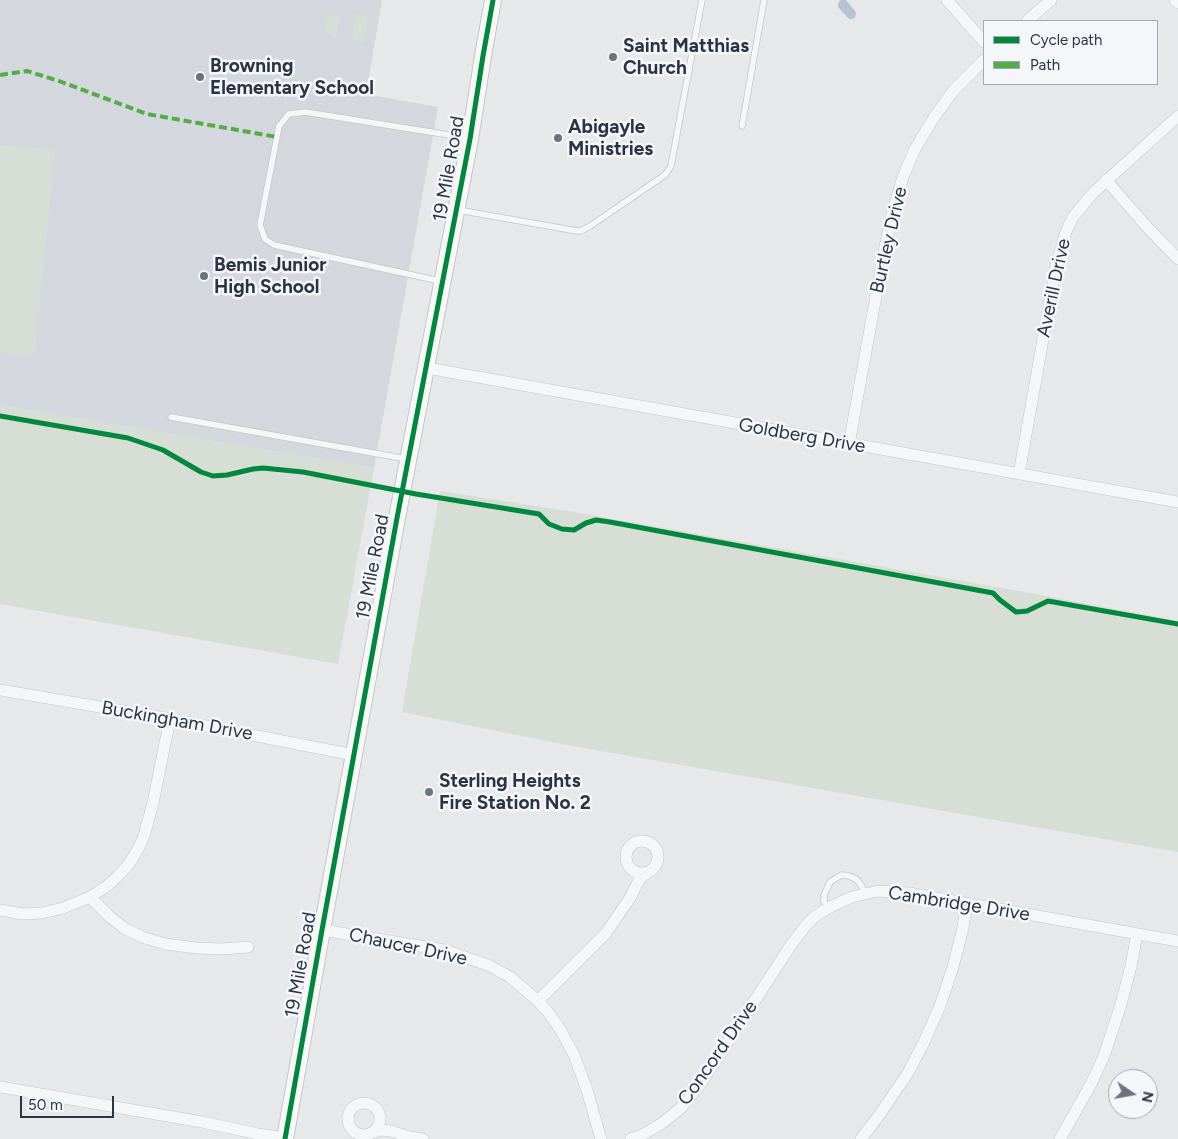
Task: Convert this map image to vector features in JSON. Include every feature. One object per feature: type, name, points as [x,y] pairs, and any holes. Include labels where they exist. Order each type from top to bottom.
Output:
[{"type":"street","name":"19 Mile Road","points":[[286,1138],[354,755],[470,139],[482,56],[493,0]]},
{"type":"street","points":[[946,0],[983,41]]},
{"type":"street","points":[[1028,20],[1051,0]]},
{"type":"street","points":[[1175,0],[1178,3]]},
{"type":"street","name":"Burtley Drive","points":[[849,444],[884,247],[903,178],[916,149],[933,120],[953,91],[983,61]]},
{"type":"street","name":"Averill Drive","points":[[1018,474],[1060,252],[1073,216],[1106,180],[1178,116]]},
{"type":"street","points":[[1106,180],[1178,259]]},
{"type":"street","name":"Goldberg Drive","points":[[426,368],[1178,502]]},
{"type":"street","name":"Buckingham Drive","points":[[0,690],[170,719],[354,755]]},
{"type":"street","points":[[0,910],[22,914],[42,913],[63,908],[90,897],[117,877],[129,864],[144,836],[153,803],[170,719]]},
{"type":"street","points":[[538,1001],[606,933],[630,898],[636,886],[640,878],[656,866],[658,856],[654,847],[645,842],[640,842],[631,847],[628,852],[627,862],[634,876],[636,886]]},
{"type":"street","points":[[630,867],[638,873],[648,872]]},
{"type":"street","name":"Cambridge Drive","points":[[772,974],[790,945],[814,917],[852,897],[878,891],[909,893],[1178,941]]},
{"type":"street","points":[[90,897],[124,928],[142,937],[165,944],[197,948],[248,947]]},
{"type":"street","points":[[861,1139],[908,1073],[924,1042],[940,1006],[953,967],[967,904]]},
{"type":"street","name":"Chaucer Drive","points":[[322,930],[444,950],[499,970],[510,977],[538,1001],[560,1029],[574,1056],[587,1090],[601,1139]]},
{"type":"street","points":[[1060,1139],[1091,1084],[1104,1056],[1121,1004],[1137,934]]},
{"type":"street","name":"Concord Drive","points":[[631,1139],[661,1124],[681,1108],[699,1086],[772,974]]},
{"type":"street","points":[[0,1087],[286,1138]]},
{"type":"street","points":[[391,1131],[384,1124],[375,1107],[366,1103],[356,1106],[350,1113],[349,1118],[352,1129],[361,1134],[382,1130],[423,1139]]},
{"type":"street","points":[[371,1133],[376,1130],[380,1116]]},
{"type":"lane","points":[[457,209],[581,231],[665,175],[671,166],[702,0]]},
{"type":"lane","points":[[742,126],[764,0]]},
{"type":"lane","points":[[443,282],[274,245],[266,239],[260,225],[279,126],[288,114],[305,112],[470,139]]},
{"type":"lane","points":[[171,417],[409,460]]},
{"type":"lane","points":[[828,908],[824,901],[824,894],[830,882],[842,875],[856,879],[865,894]]},
{"type":"shaded area","name":"Bemis Junior High School","points":[[0,0],[382,0],[366,94],[438,107],[374,468],[0,405]]},
{"type":"shaded area","points":[[328,14],[340,16],[336,37],[325,34]]},
{"type":"shaded area","points":[[355,14],[368,16],[365,43],[352,41]]},
{"type":"shaded area","points":[[0,145],[55,150],[34,357],[0,353]]},
{"type":"shaded area","points":[[0,405],[374,468],[338,664],[0,604]]},
{"type":"shaded area","points":[[440,491],[568,511],[1178,621],[1178,852],[573,746],[402,712]]},
{"type":"water","points":[[840,0],[846,0],[856,13],[855,18],[848,18],[838,7]]},
{"type":"marked path","points":[[0,75],[27,71],[147,114],[277,137]]},
{"type":"cycle path","points":[[285,1139],[397,518],[470,139],[493,0]]},
{"type":"cycle path","points":[[0,416],[128,438],[163,450],[201,472],[213,476],[263,468],[303,472],[416,494],[539,514],[549,524],[562,529],[574,530],[596,520],[610,522],[993,593],[1016,612],[1027,611],[1048,601],[1178,624]]},
{"type":"place","name":"Saint Matthias Church","points":[[613,57]]},
{"type":"place","name":"Browning Elementary School","points":[[200,77]]},
{"type":"place","name":"Abigayle Ministries","points":[[558,138]]},
{"type":"place","name":"Bemis Junior High School","points":[[204,276]]},
{"type":"place","name":"Sterling Heights Fire Station No. 2","points":[[429,792]]}]
